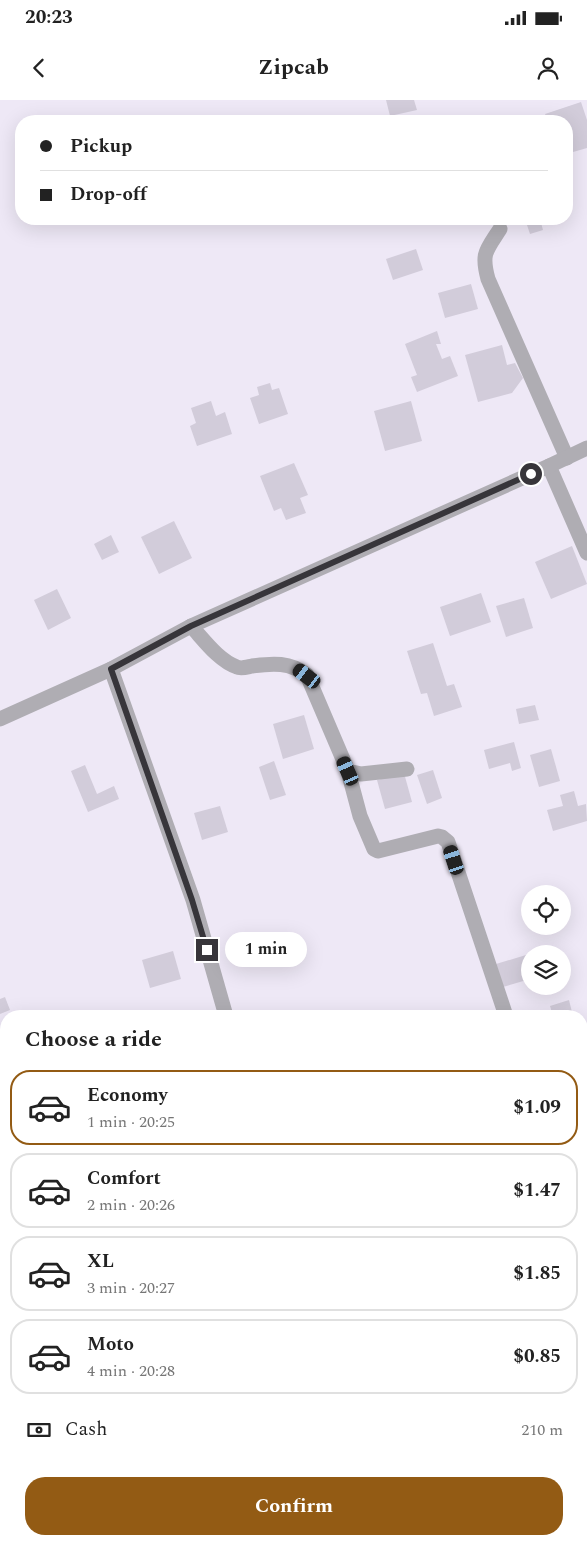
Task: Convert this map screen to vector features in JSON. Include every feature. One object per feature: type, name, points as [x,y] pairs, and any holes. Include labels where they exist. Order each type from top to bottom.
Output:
[{"type":"street","points":[[500,229],[484,254],[488,279],[567,458]]},
{"type":"street","points":[[0,720],[111,669],[191,626],[587,448]]},
{"type":"street","points":[[549,466],[587,553]]},
{"type":"street","points":[[191,626],[226,662],[239,668],[269,664],[284,665],[297,668],[307,676],[348,771],[360,816],[374,850],[378,852],[438,836],[442,836],[448,842],[504,1010]]},
{"type":"street","points":[[111,669],[192,900],[224,1010]]},
{"type":"street","points":[[348,771],[361,774],[407,769]]},
{"type":"building","points":[[386,100],[414,100],[417,110],[390,115]]},
{"type":"building","points":[[581,102],[587,120],[587,148],[573,152],[573,115],[545,114]]},
{"type":"building","points":[[527,225],[542,225],[543,230],[530,234]]},
{"type":"building","points":[[416,249],[423,270],[393,280],[386,259]]},
{"type":"building","points":[[471,284],[478,309],[445,318],[438,293]]},
{"type":"building","points":[[437,331],[441,344],[436,344],[442,359],[450,356],[458,376],[417,392],[411,377],[417,375],[405,344]]},
{"type":"building","points":[[502,345],[507,365],[515,363],[523,378],[512,393],[478,402],[465,355]]},
{"type":"building","points":[[270,383],[272,390],[279,388],[288,414],[259,424],[250,398],[259,395],[257,387]]},
{"type":"building","points":[[211,401],[216,416],[225,412],[232,434],[197,446],[190,426],[196,423],[191,408]]},
{"type":"building","points":[[411,401],[422,441],[385,451],[374,411]]},
{"type":"building","points":[[294,463],[308,495],[300,498],[306,513],[286,520],[281,508],[274,511],[260,476]]},
{"type":"building","points":[[174,521],[192,558],[159,574],[141,537]]},
{"type":"building","points":[[111,535],[119,552],[102,560],[94,544]]},
{"type":"building","points":[[572,546],[587,584],[551,599],[535,562]]},
{"type":"building","points":[[57,589],[71,618],[48,630],[34,600]]},
{"type":"building","points":[[481,593],[491,622],[450,636],[440,607]]},
{"type":"building","points":[[524,598],[533,628],[506,637],[496,606]]},
{"type":"building","points":[[433,643],[447,686],[454,684],[462,707],[434,716],[427,693],[421,694],[407,651]]},
{"type":"building","points":[[535,705],[539,720],[519,724],[516,709]]},
{"type":"building","points":[[304,715],[314,749],[283,759],[273,724]]},
{"type":"building","points":[[514,742],[521,768],[512,771],[510,763],[489,769],[484,750]]},
{"type":"building","points":[[551,749],[560,781],[539,787],[530,755]]},
{"type":"building","points":[[274,761],[286,795],[270,800],[259,767]]},
{"type":"building","points":[[85,765],[97,794],[114,786],[119,799],[88,812],[71,771]]},
{"type":"building","points":[[433,770],[442,798],[427,804],[417,775]]},
{"type":"building","points":[[404,773],[412,802],[385,809],[377,780]]},
{"type":"building","points":[[574,791],[578,806],[586,804],[587,821],[553,831],[547,810],[563,806],[560,795]]},
{"type":"building","points":[[220,806],[228,832],[202,840],[194,813]]},
{"type":"building","points":[[173,951],[181,979],[150,988],[142,960]]},
{"type":"building","points":[[521,956],[521,982],[503,987],[496,964]]},
{"type":"building","points":[[5,997],[10,1010],[0,1010],[0,999]]},
{"type":"building","points":[[569,1000],[572,1010],[551,1010],[550,1006]]},
{"type":"route","points":[[207,950],[192,900],[111,669],[191,626],[531,474]]}]
